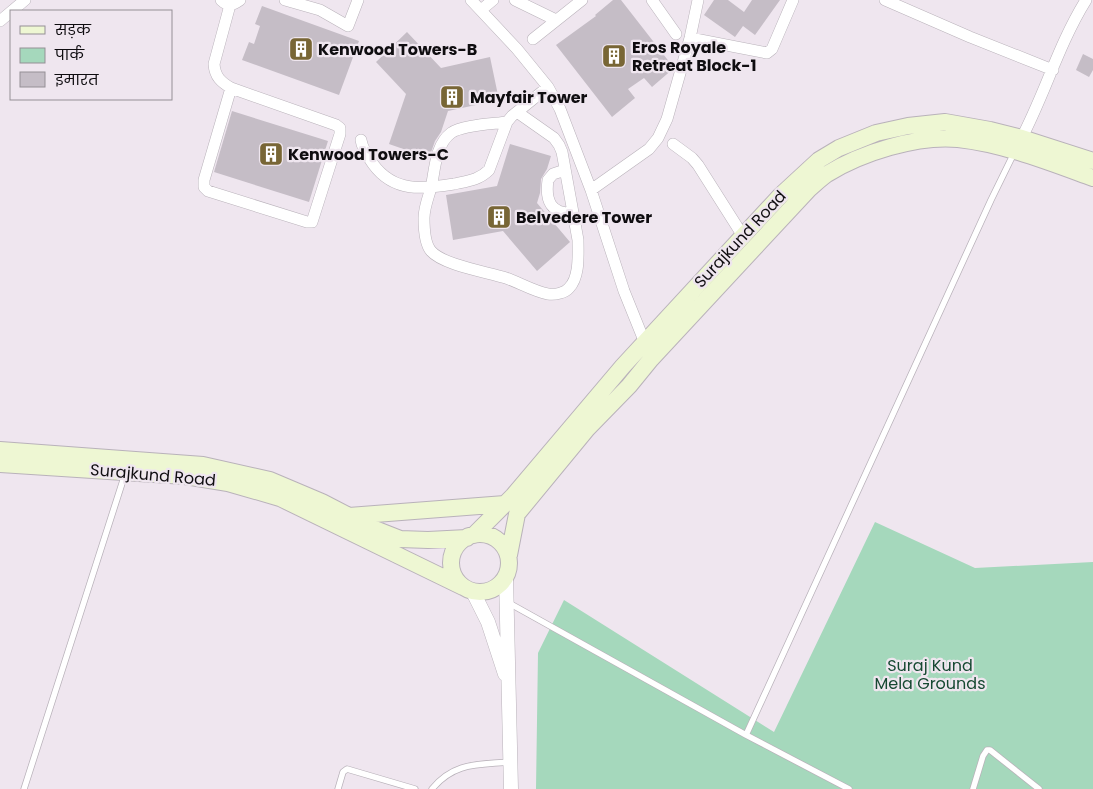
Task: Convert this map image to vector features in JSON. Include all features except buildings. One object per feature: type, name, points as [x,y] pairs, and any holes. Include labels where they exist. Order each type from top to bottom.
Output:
[{"type":"main road","name":"Surajkund Road","points":[[0,464],[203,465],[270,480],[372,528],[400,539],[428,540],[470,536],[505,504],[645,342],[780,196],[818,160],[856,140],[876,133],[938,122],[963,125],[1019,145],[1093,178]]},
{"type":"main road","name":"Surajkund Road","points":[[509,555],[517,514],[587,429],[629,386],[651,359],[809,189],[827,174],[859,158],[897,145],[920,141],[956,139],[1019,145],[1093,161]]},
{"type":"main road","name":"Surajkund Road","points":[[0,450],[128,465],[228,483],[280,498],[468,589]]},
{"type":"main road","points":[[349,516],[505,504]]},
{"type":"main road","points":[[470,536],[490,536],[499,541],[509,555],[509,567],[506,577],[498,587],[490,591],[468,589],[453,574],[451,563],[454,552],[459,544],[470,536]]},
{"type":"street","points":[[12,10],[25,0]]},
{"type":"street","points":[[285,0],[320,10],[348,26],[358,0]]},
{"type":"street","points":[[471,0],[548,87],[560,109],[591,190],[624,291],[651,359]]},
{"type":"street","points":[[481,10],[493,0]]},
{"type":"street","points":[[515,0],[556,20]]},
{"type":"street","points":[[533,39],[582,0]]},
{"type":"street","points":[[652,0],[676,34]]},
{"type":"street","points":[[591,190],[649,149],[658,138],[667,118],[690,38],[698,0]]},
{"type":"street","points":[[690,38],[768,53],[772,49],[793,0]]},
{"type":"street","points":[[885,0],[1053,70]]},
{"type":"street","points":[[1019,145],[1053,70],[1072,21],[1086,0]]},
{"type":"street","points":[[230,2],[214,64],[220,82],[231,88],[340,128],[340,134],[312,222],[208,191],[204,187],[204,180],[231,88]]},
{"type":"street","points":[[0,20],[10,12]]},
{"type":"street","points":[[361,140],[370,161],[381,175],[399,184],[425,189],[476,180],[489,170],[507,122],[548,87]]},
{"type":"street","points":[[507,122],[461,128],[452,132],[443,141],[437,158],[424,218],[428,245],[437,256],[452,262],[504,277],[548,294],[558,294],[569,288],[576,278],[578,240],[562,152],[554,138],[517,112]]},
{"type":"street","points":[[673,144],[692,158],[698,165],[743,236]]},
{"type":"street","points":[[565,170],[554,174],[548,180],[548,199],[551,206],[557,211],[565,214],[573,213]]},
{"type":"street","points":[[506,577],[511,789]]},
{"type":"street","points":[[468,589],[488,622],[510,686]]},
{"type":"lane","points":[[746,735],[991,200],[1019,145]]},
{"type":"lane","points":[[24,789],[128,465]]},
{"type":"lane","points":[[507,602],[746,735],[849,789]]},
{"type":"lane","points":[[974,789],[983,756],[987,750],[990,750],[1038,789]]},
{"type":"lane","points":[[432,789],[446,775],[461,767],[511,762]]},
{"type":"lane","points":[[338,789],[343,772],[348,769],[415,789]]},
{"type":"green space","name":"Suraj Kund Mela Grounds","points":[[875,522],[975,568],[1093,562],[1093,789],[536,789],[538,653],[564,600],[774,732]]},
{"type":"place","name":"Kenwood Towers-B","points":[[301,49]]},
{"type":"place","name":"Eros Royale Retreat Block-1","points":[[614,56]]},
{"type":"place","name":"Mayfair Tower","points":[[452,97]]},
{"type":"place","name":"Kenwood Towers-C","points":[[271,154]]},
{"type":"place","name":"Belvedere Tower","points":[[499,217]]}]
